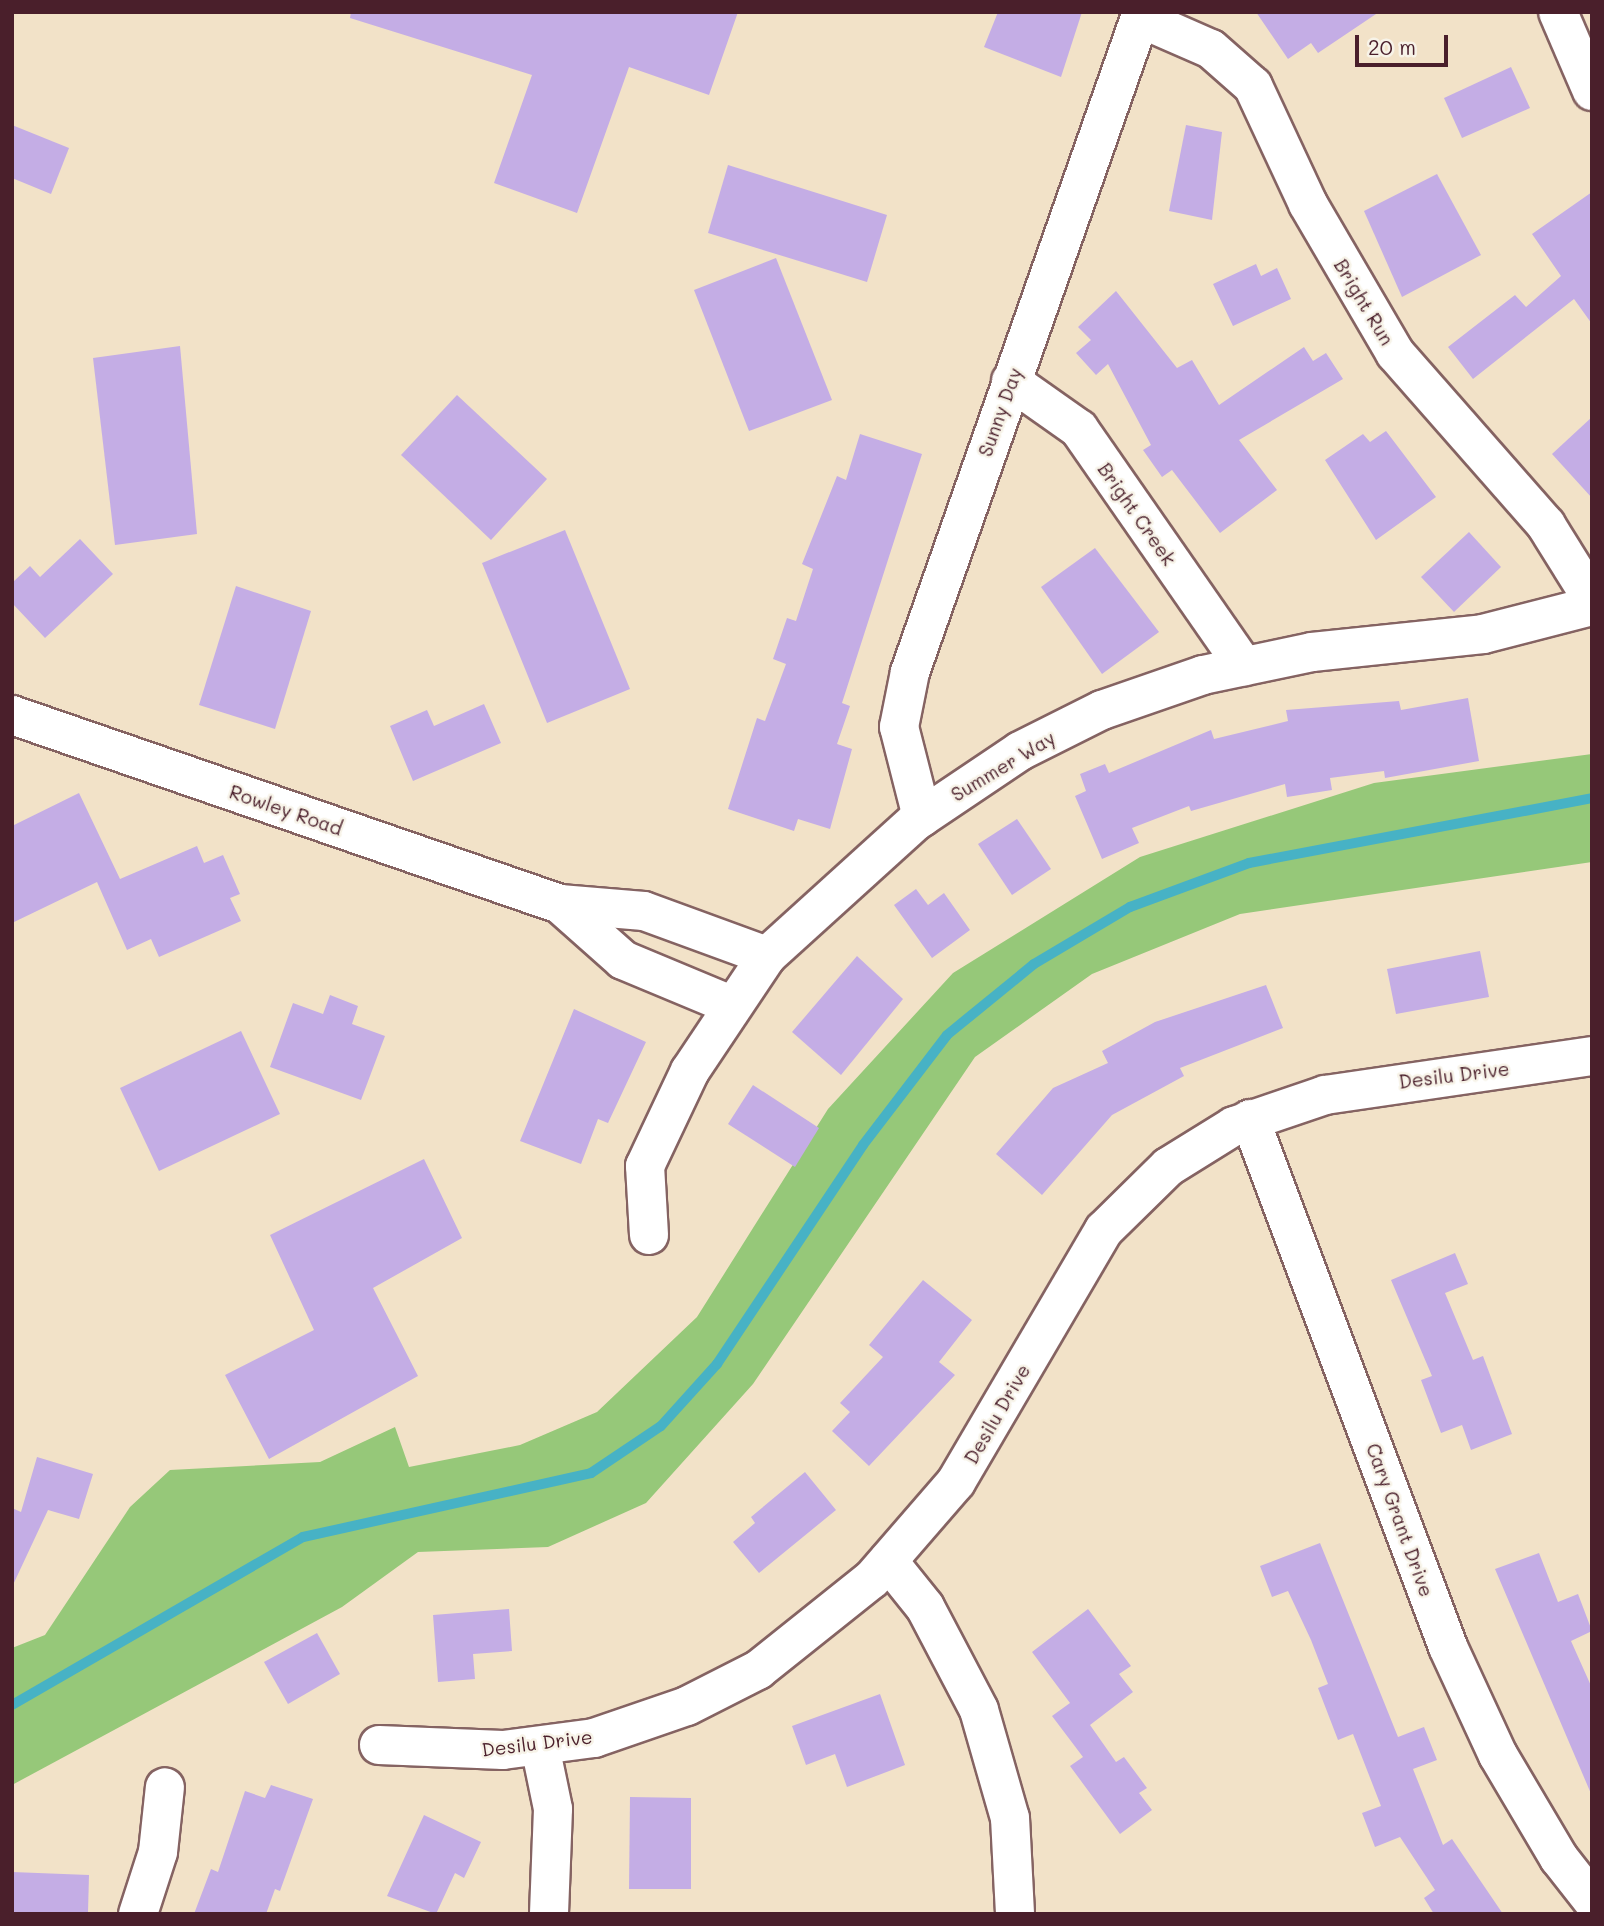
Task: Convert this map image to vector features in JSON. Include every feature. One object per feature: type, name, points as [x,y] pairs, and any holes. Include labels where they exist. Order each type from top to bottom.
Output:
[{"type":"street","points":[[1558,12],[1592,91]]},
{"type":"street","name":"Sunny Day","points":[[922,817],[899,727],[910,673],[1141,15]]},
{"type":"street","name":"Bright Run","points":[[1141,15],[1211,49],[1253,86],[1307,204],[1395,353],[1546,524],[1592,599]]},
{"type":"street","name":"Bright Creek","points":[[1012,381],[1079,429],[1244,666]]},
{"type":"street","name":"Summer Way","points":[[649,1235],[645,1166],[731,1005],[767,956],[922,817],[1020,751],[1102,710],[1244,666],[1483,634],[1592,606]]},
{"type":"street","name":"Rowley Road","points":[[12,715],[560,904],[644,911],[767,956]]},
{"type":"street","name":"Rowley Road","points":[[560,904],[624,960],[731,1005]]},
{"type":"street","name":"Desilu Drive","points":[[379,1745],[455,1751],[540,1746],[594,1738],[687,1706],[758,1670],[888,1561],[956,1482],[995,1423],[1104,1230],[1168,1167],[1250,1119],[1374,1084],[1592,1056]]},
{"type":"street","name":"Cary Grant Drive","points":[[1250,1119],[1448,1647],[1498,1755],[1559,1858],[1592,1900]]},
{"type":"street","points":[[888,1561],[925,1607],[979,1710],[1010,1818],[1015,1914]]},
{"type":"street","points":[[540,1746],[552,1809],[549,1914]]},
{"type":"street","points":[[138,1914],[159,1852],[165,1787]]},
{"type":"green space","points":[[1592,754],[1592,862],[1240,914],[1092,974],[975,1057],[753,1384],[646,1503],[548,1547],[418,1552],[342,1607],[12,1785],[12,1648],[45,1635],[130,1507],[170,1470],[320,1462],[395,1427],[409,1467],[520,1445],[597,1412],[697,1317],[828,1109],[953,973],[1140,857],[1374,783]]},
{"type":"building","points":[[351,12],[738,12],[709,95],[629,67],[577,213],[494,183],[532,75],[350,18]]},
{"type":"building","points":[[998,12],[1082,12],[1061,77],[984,47]]},
{"type":"building","points":[[1256,12],[1379,12],[1318,53],[1311,43],[1288,59]]},
{"type":"building","points":[[1511,67],[1530,108],[1462,138],[1444,98]]},
{"type":"building","points":[[12,125],[69,148],[51,194],[12,178]]},
{"type":"building","points":[[1186,125],[1222,132],[1212,220],[1169,211]]},
{"type":"building","points":[[728,165],[887,215],[867,282],[708,233]]},
{"type":"building","points":[[1437,174],[1481,255],[1402,297],[1364,211]]},
{"type":"building","points":[[1592,192],[1592,324],[1574,299],[1473,379],[1448,347],[1515,295],[1526,307],[1561,276],[1532,234]]},
{"type":"building","points":[[776,258],[832,400],[749,431],[694,290]]},
{"type":"building","points":[[1256,264],[1261,276],[1277,268],[1291,299],[1233,326],[1213,284]]},
{"type":"building","points":[[1116,291],[1177,368],[1192,360],[1219,405],[1304,347],[1313,361],[1326,353],[1343,379],[1239,440],[1277,490],[1220,533],[1172,470],[1162,477],[1143,450],[1151,445],[1108,364],[1096,375],[1076,353],[1091,340],[1078,327]]},
{"type":"building","points":[[180,346],[197,534],[115,545],[93,358]]},
{"type":"building","points":[[457,395],[547,479],[491,540],[401,455]]},
{"type":"building","points":[[1592,417],[1592,498],[1552,454]]},
{"type":"building","points":[[1386,431],[1436,497],[1376,540],[1325,460],[1363,434],[1370,442]]},
{"type":"building","points":[[860,434],[922,454],[842,703],[850,706],[837,744],[852,749],[830,829],[798,819],[794,831],[728,809],[757,718],[765,721],[786,664],[773,659],[787,618],[796,621],[813,569],[802,564],[837,476],[846,480]]},
{"type":"building","points":[[565,530],[630,689],[547,723],[482,563]]},
{"type":"building","points":[[1469,532],[1501,567],[1454,612],[1421,577]]},
{"type":"building","points":[[80,539],[113,574],[45,638],[12,603],[12,583],[30,566],[40,577]]},
{"type":"building","points":[[1095,548],[1159,632],[1102,674],[1041,587]]},
{"type":"building","points":[[236,586],[311,611],[275,729],[199,705]]},
{"type":"building","points":[[1468,698],[1479,761],[1385,778],[1384,771],[1330,778],[1332,790],[1287,797],[1285,784],[1191,811],[1189,806],[1132,828],[1139,843],[1102,859],[1075,796],[1086,791],[1080,774],[1105,764],[1109,773],[1211,730],[1214,739],[1288,721],[1286,710],[1399,701],[1401,710]]},
{"type":"building","points":[[484,704],[501,743],[413,781],[390,726],[427,710],[434,726]]},
{"type":"building","points":[[79,793],[120,879],[197,846],[204,863],[223,855],[240,894],[230,898],[241,921],[159,957],[151,939],[127,950],[97,882],[12,923],[12,826]]},
{"type":"building","points":[[1017,819],[1051,869],[1012,895],[978,844]]},
{"type":"building","points":[[916,889],[928,905],[944,893],[970,930],[932,958],[894,905]]},
{"type":"building","points":[[1480,951],[1489,997],[1396,1014],[1387,969]]},
{"type":"building","points":[[857,956],[903,999],[841,1075],[792,1032]]},
{"type":"building","points":[[1266,985],[1283,1028],[1180,1068],[1184,1076],[1112,1115],[1042,1195],[996,1154],[1053,1088],[1108,1063],[1102,1051],[1155,1022]]},
{"type":"building","points":[[330,995],[358,1006],[352,1024],[385,1036],[361,1100],[270,1067],[293,1003],[323,1014]]},
{"type":"building","points":[[574,1009],[646,1042],[608,1123],[598,1119],[581,1164],[520,1141]]},
{"type":"building","points":[[241,1031],[280,1114],[159,1171],[120,1088]]},
{"type":"building","points":[[753,1085],[819,1128],[795,1167],[728,1124]]},
{"type":"building","points":[[424,1159],[462,1238],[373,1288],[418,1376],[269,1459],[225,1375],[314,1330],[270,1235]]},
{"type":"building","points":[[1455,1253],[1468,1284],[1445,1293],[1473,1360],[1483,1356],[1512,1434],[1471,1450],[1462,1425],[1441,1433],[1421,1380],[1432,1376],[1391,1280]]},
{"type":"building","points":[[923,1280],[972,1320],[939,1362],[955,1375],[869,1466],[832,1431],[850,1412],[840,1403],[883,1357],[869,1345]]},
{"type":"building","points":[[37,1457],[93,1474],[79,1519],[48,1510],[12,1587],[12,1508],[21,1512]]},
{"type":"building","points":[[805,1472],[836,1510],[759,1573],[733,1542],[755,1523],[751,1517]]},
{"type":"building","points":[[1320,1543],[1398,1737],[1424,1727],[1437,1760],[1413,1769],[1443,1845],[1452,1839],[1503,1914],[1434,1914],[1424,1898],[1435,1890],[1400,1837],[1375,1847],[1362,1813],[1381,1806],[1353,1734],[1338,1740],[1318,1688],[1328,1684],[1311,1640],[1288,1591],[1272,1597],[1260,1566]]},
{"type":"building","points":[[1539,1553],[1558,1602],[1578,1594],[1592,1631],[1571,1641],[1592,1688],[1592,1796],[1495,1569]]},
{"type":"building","points":[[509,1609],[512,1651],[473,1654],[475,1679],[438,1682],[433,1615]]},
{"type":"building","points":[[1088,1609],[1131,1666],[1119,1674],[1133,1692],[1090,1725],[1116,1762],[1124,1757],[1147,1788],[1139,1793],[1152,1810],[1120,1834],[1070,1766],[1083,1757],[1052,1716],[1070,1703],[1032,1652]]},
{"type":"building","points":[[317,1633],[340,1674],[288,1704],[264,1662]]},
{"type":"building","points":[[880,1694],[905,1765],[847,1787],[835,1754],[806,1765],[792,1726]]},
{"type":"building","points":[[271,1785],[313,1799],[280,1891],[275,1889],[266,1914],[194,1914],[211,1869],[218,1872],[245,1791],[265,1798]]},
{"type":"building","points":[[630,1797],[691,1798],[691,1889],[629,1889]]},
{"type":"building","points":[[424,1815],[481,1842],[464,1878],[455,1873],[436,1914],[387,1896]]},
{"type":"building","points":[[12,1872],[89,1875],[88,1912],[12,1914]]},
{"type":"waterway","points":[[12,1705],[303,1537],[591,1473],[661,1426],[717,1364],[863,1145],[947,1035],[1034,964],[1130,907],[1249,863],[1592,798]]}]
